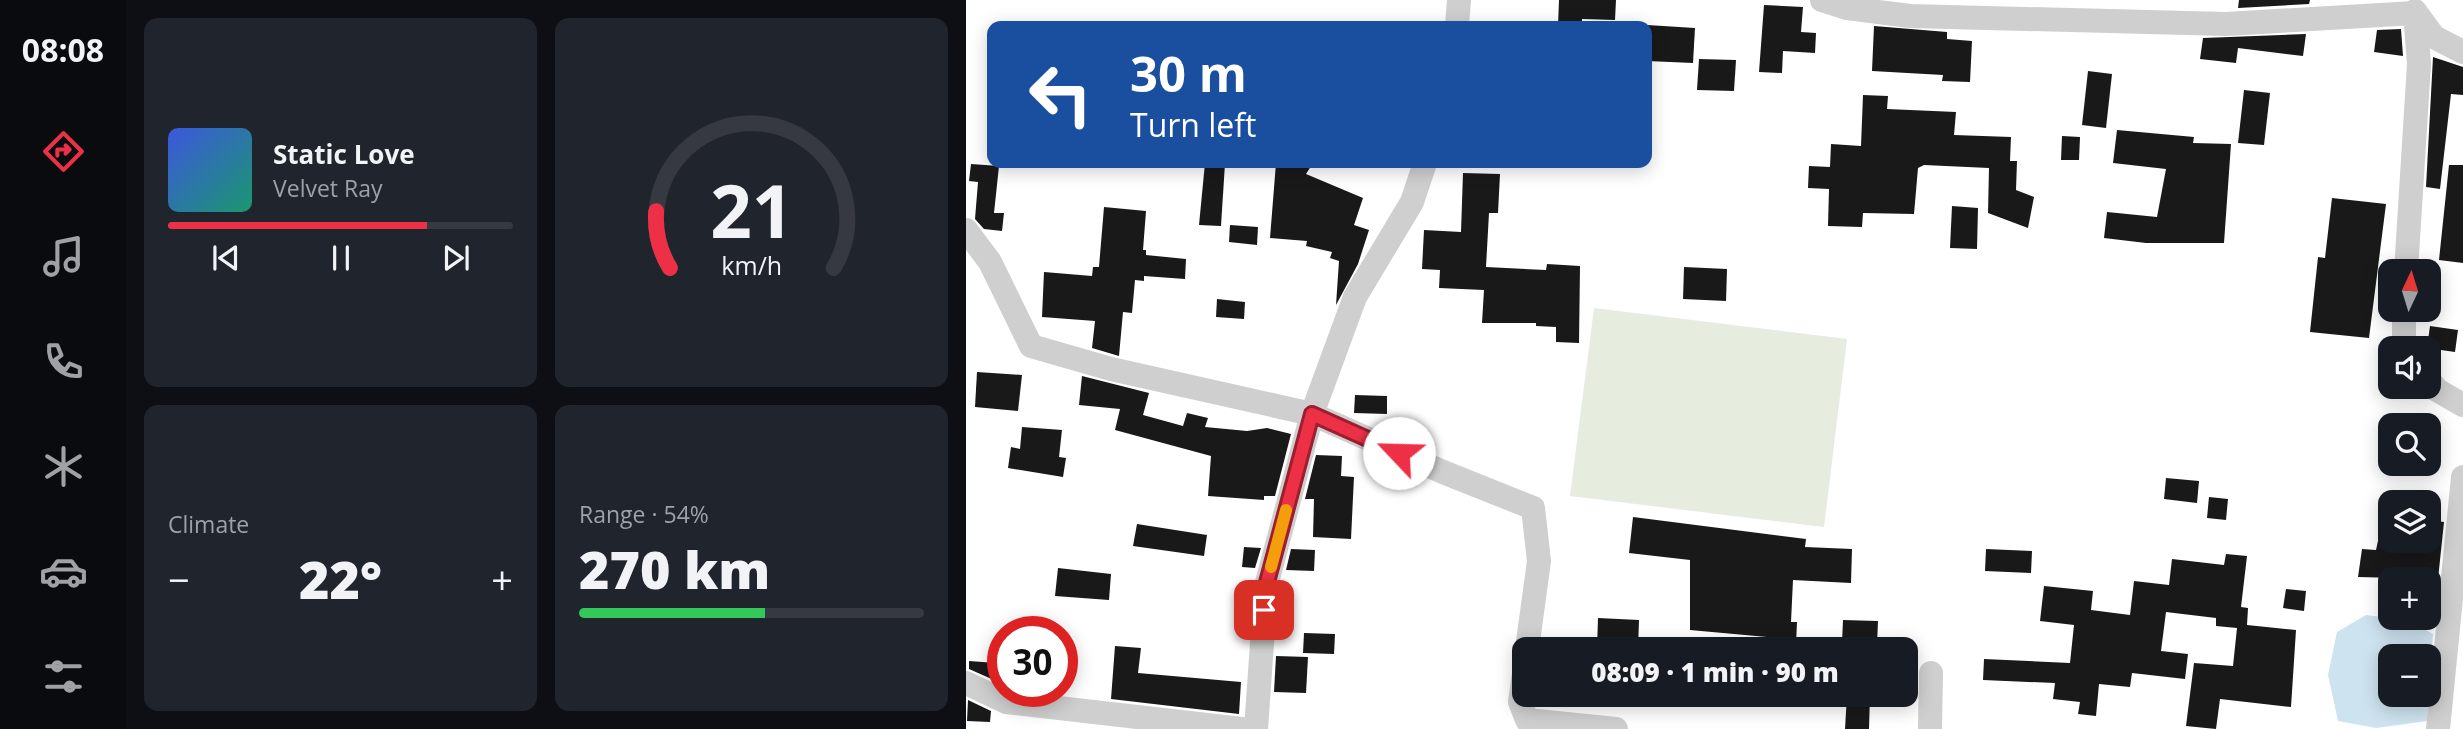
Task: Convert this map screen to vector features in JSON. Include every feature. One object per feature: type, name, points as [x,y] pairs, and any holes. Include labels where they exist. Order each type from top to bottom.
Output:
[{"type":"street","points":[[1457,21],[1459,0]]},
{"type":"street","points":[[1822,0],[1847,8],[1910,16],[2226,24],[2417,6]]},
{"type":"street","points":[[2417,6],[2434,37],[2463,52]]},
{"type":"street","points":[[2407,259],[2419,64],[2417,6]]},
{"type":"street","points":[[1256,729],[1266,586],[1312,414],[1356,297],[1412,202],[1423,168]]},
{"type":"street","points":[[966,230],[990,262],[1031,346],[1111,369],[1312,414],[1533,508],[1539,561],[1529,637]]},
{"type":"street","points":[[2441,392],[2463,405]]},
{"type":"street","points":[[2438,729],[2463,477]]},
{"type":"street","points":[[1930,729],[1931,673]]},
{"type":"street","points":[[966,683],[1006,702],[1242,729]]},
{"type":"street","points":[[1522,707],[1527,720],[1616,729]]},
{"type":"shaded area","points":[[1594,308],[1847,339],[1824,527],[1570,496]]},
{"type":"water","points":[[2366,615],[2378,616],[2378,630],[2426,630],[2433,634],[2432,644],[2378,644],[2378,707],[2428,707],[2427,721],[2376,728],[2338,721],[2328,675],[2337,632]]},
{"type":"building","points":[[1559,0],[1616,0],[1615,20],[1558,21]]},
{"type":"building","points":[[2239,0],[2310,0],[2309,4],[2238,8]]},
{"type":"building","points":[[1764,5],[1803,7],[1801,32],[1816,33],[1815,53],[1783,51],[1782,73],[1759,72]]},
{"type":"building","points":[[1652,25],[1695,28],[1693,63],[1652,61]]},
{"type":"building","points":[[1874,26],[1947,32],[1947,39],[1972,41],[1970,82],[1942,81],[1943,75],[1872,71]]},
{"type":"building","points":[[2401,29],[2403,56],[2374,52],[2377,30]]},
{"type":"building","points":[[2306,34],[2303,56],[2238,48],[2236,63],[2200,59],[2203,38]]},
{"type":"building","points":[[2433,57],[2463,67],[2463,95],[2451,94],[2440,189],[2426,187]]},
{"type":"building","points":[[1699,59],[1736,60],[1734,91],[1697,90]]},
{"type":"building","points":[[2088,71],[2112,74],[2106,128],[2082,125]]},
{"type":"building","points":[[2244,90],[2270,93],[2264,145],[2238,143]]},
{"type":"building","points":[[1863,95],[1888,96],[1887,109],[1956,112],[1954,135],[2011,137],[2010,161],[2017,161],[2016,190],[2034,197],[2028,228],[1988,213],[1989,168],[1924,165],[1918,168],[1914,214],[1863,213],[1862,227],[1828,226],[1829,189],[1808,188],[1809,166],[1830,167],[1831,144],[1861,146]]},
{"type":"building","points":[[2117,130],[2194,137],[2193,143],[2231,144],[2224,243],[2146,243],[2104,238],[2107,212],[2157,217],[2166,169],[2113,163]]},
{"type":"building","points":[[2062,136],[2080,137],[2079,160],[2061,160]]},
{"type":"building","points":[[971,164],[999,168],[994,213],[1004,213],[1002,231],[984,229],[975,219],[978,182],[969,181]]},
{"type":"building","points":[[2449,165],[2463,165],[2463,263],[2439,259]]},
{"type":"building","points":[[1205,168],[1225,168],[1221,226],[1199,225]]},
{"type":"building","points":[[1276,168],[1310,168],[1306,174],[1363,198],[1354,225],[1369,230],[1358,264],[1336,305],[1339,261],[1330,258],[1332,252],[1306,246],[1307,241],[1270,238]]},
{"type":"building","points":[[1463,173],[1500,174],[1498,213],[1489,213],[1486,267],[1546,270],[1547,264],[1580,266],[1579,343],[1556,342],[1556,327],[1536,326],[1536,323],[1482,323],[1484,290],[1439,288],[1440,270],[1422,269],[1424,230],[1461,232]]},
{"type":"building","points":[[2332,198],[2386,204],[2369,338],[2310,332],[2318,257],[2325,258]]},
{"type":"building","points":[[1952,206],[1978,208],[1977,249],[1950,248]]},
{"type":"building","points":[[1104,207],[1146,211],[1143,250],[1146,250],[1146,255],[1186,259],[1185,279],[1144,276],[1144,281],[1135,280],[1132,313],[1123,312],[1119,356],[1092,348],[1095,321],[1042,317],[1044,272],[1092,276],[1093,267],[1099,267]]},
{"type":"building","points":[[1230,225],[1258,227],[1257,245],[1229,242]]},
{"type":"building","points":[[1684,267],[1727,269],[1726,301],[1683,299]]},
{"type":"building","points":[[1217,299],[1245,302],[1244,319],[1216,317]]},
{"type":"building","points":[[2430,326],[2458,330],[2455,352],[2441,350],[2441,336],[2429,336]]},
{"type":"building","points":[[977,372],[1022,375],[1018,411],[975,407]]},
{"type":"building","points":[[1082,376],[1149,393],[1143,415],[1183,426],[1187,413],[1208,418],[1205,427],[1247,431],[1267,428],[1291,434],[1275,496],[1264,496],[1264,500],[1208,496],[1211,456],[1115,430],[1120,409],[1079,405]]},
{"type":"building","points":[[1355,395],[1387,396],[1387,414],[1354,413]]},
{"type":"building","points":[[1022,427],[1062,430],[1059,457],[1066,458],[1063,477],[1008,468],[1011,447],[1020,449]]},
{"type":"building","points":[[1316,455],[1342,456],[1341,476],[1354,477],[1351,539],[1313,537],[1314,499],[1305,499]]},
{"type":"building","points":[[2166,478],[2199,481],[2197,503],[2164,499]]},
{"type":"building","points":[[2209,497],[2228,499],[2226,520],[2207,518]]},
{"type":"building","points":[[1633,517],[1806,539],[1805,547],[1852,549],[1851,583],[1793,580],[1791,622],[1797,622],[1796,637],[1690,630],[1690,560],[1629,553]]},
{"type":"building","points":[[2441,522],[2444,522],[2441,550]]},
{"type":"building","points":[[1137,524],[1207,535],[1204,556],[1133,546]]},
{"type":"building","points":[[2378,541],[2378,553],[2441,553],[2439,567],[2378,567],[2378,578],[2358,577],[2362,549],[2376,550]]},
{"type":"building","points":[[1244,547],[1261,548],[1255,568],[1242,567]]},
{"type":"building","points":[[1291,549],[1315,550],[1314,571],[1286,570]]},
{"type":"building","points":[[1986,549],[2032,551],[2031,573],[1985,571]]},
{"type":"building","points":[[2226,554],[2247,556],[2241,607],[2248,608],[2247,625],[2296,630],[2291,707],[2220,699],[2216,729],[2186,726],[2194,663],[2233,666],[2237,628],[2216,626],[2216,618],[2166,612],[2161,651],[2188,654],[2185,679],[2132,673],[2130,687],[2099,684],[2096,716],[2078,714],[2080,702],[2053,699],[2055,683],[1983,680],[1984,659],[2070,663],[2074,625],[2040,621],[2044,586],[2093,591],[2091,610],[2130,615],[2134,581],[2169,585],[2172,559],[2224,565]]},
{"type":"building","points":[[1058,568],[1111,574],[1109,600],[1055,596]]},
{"type":"building","points":[[2286,589],[2306,591],[2304,611],[2283,608]]},
{"type":"building","points":[[1598,618],[1639,620],[1638,637],[1597,637]]},
{"type":"building","points":[[1843,620],[1878,621],[1877,637],[1842,637]]},
{"type":"building","points":[[1304,633],[1335,634],[1334,654],[1303,653]]},
{"type":"building","points":[[1115,646],[1141,648],[1138,673],[1241,682],[1239,714],[1111,699]]},
{"type":"building","points":[[1276,656],[1308,657],[1306,693],[1274,692]]},
{"type":"building","points":[[969,661],[987,662],[987,677],[969,669]]},
{"type":"building","points":[[968,700],[991,711],[990,722],[967,721]]},
{"type":"building","points":[[1846,707],[1870,707],[1869,729],[1845,729]]},
{"type":"slow traffic","points":[[1271,567],[1286,510]]},
{"type":"route","points":[[1264,610],[1266,586],[1312,414],[1399,453]]}]
